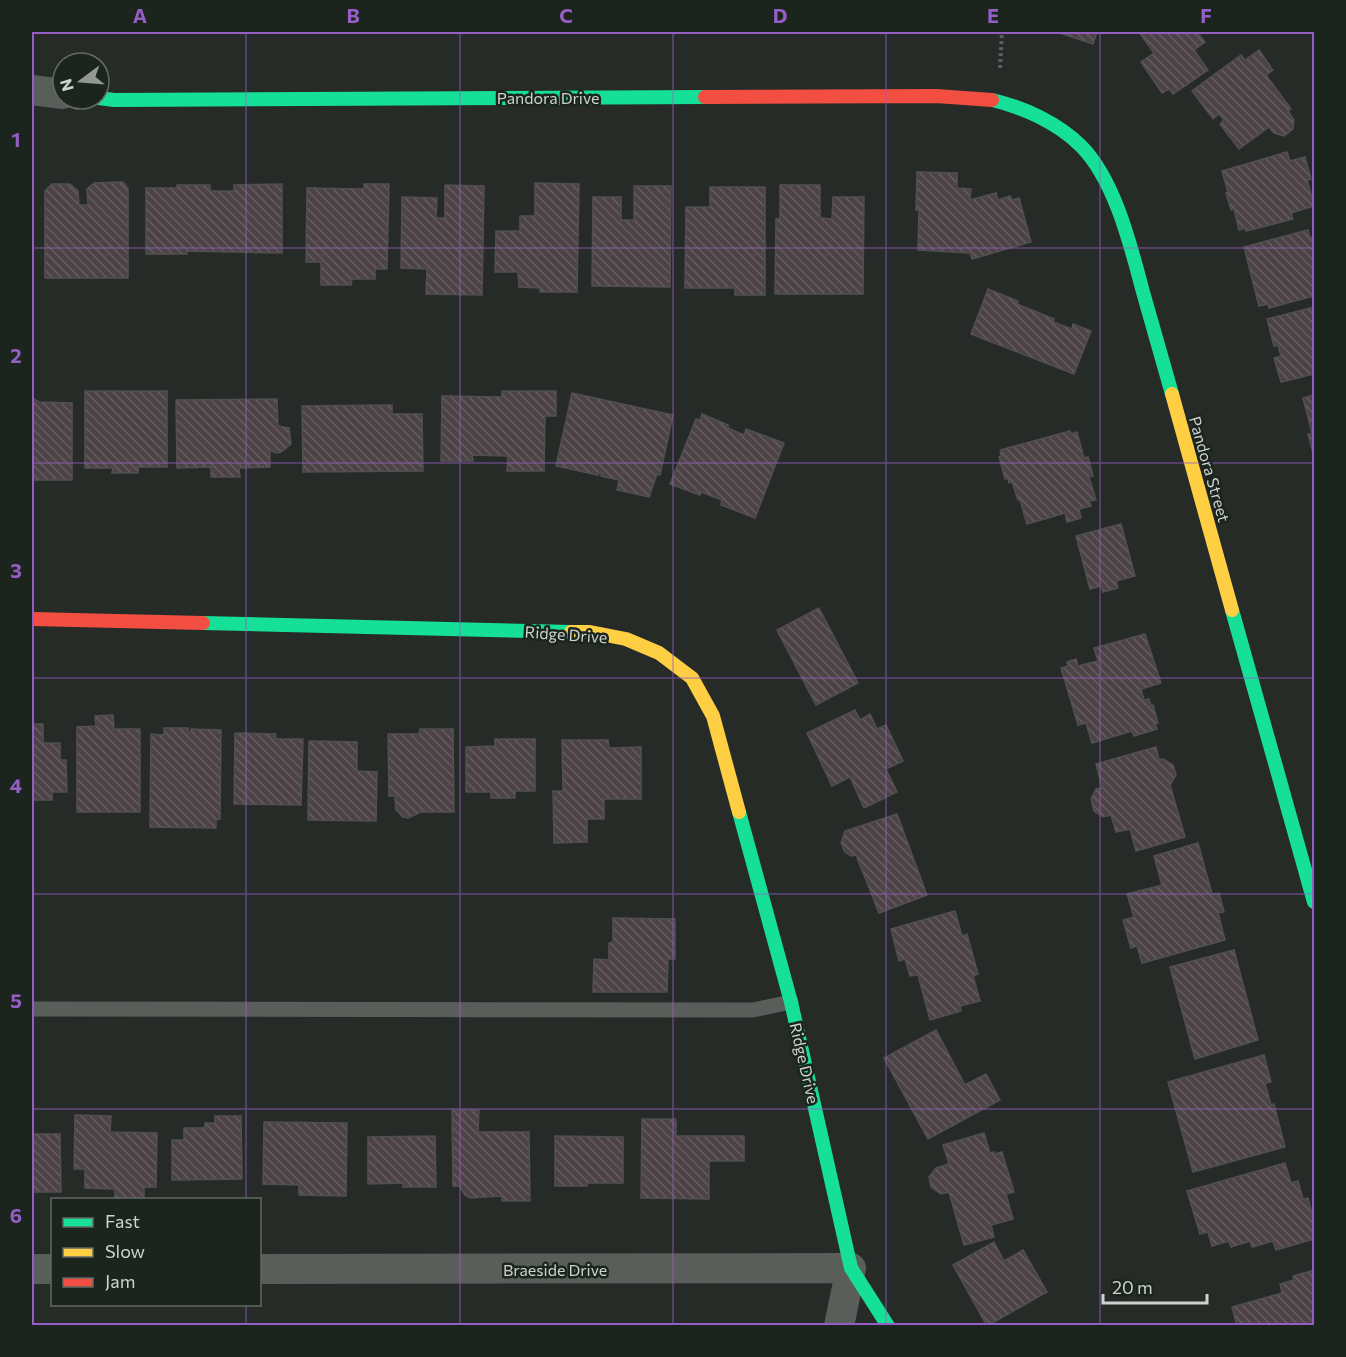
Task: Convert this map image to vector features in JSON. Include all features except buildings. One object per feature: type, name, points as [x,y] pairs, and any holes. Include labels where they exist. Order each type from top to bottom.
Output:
[{"type":"street","points":[[32,90],[51,92]]},
{"type":"street","name":"Pandora Drive","points":[[111,100],[936,96],[998,101]]},
{"type":"street","name":"Pandora Street","points":[[998,101],[1032,113],[1065,134],[1088,153],[1112,194],[1134,260],[1314,902]]},
{"type":"street","name":"Ridge Drive","points":[[32,619],[590,633],[626,639],[659,653],[692,678],[713,716],[791,1002],[851,1268],[888,1326]]},
{"type":"street","name":"Ridge Drive","points":[[839,1326],[851,1268]]},
{"type":"street","name":"Braeside Drive","points":[[261,1269],[851,1268]]},
{"type":"street","points":[[32,1269],[51,1269]]},
{"type":"lane","points":[[32,1009],[753,1010],[791,1002]]},
{"type":"path","points":[[999,74],[1002,32]]},
{"type":"traffic: fast","points":[[111,100],[705,97]]},
{"type":"traffic: fast","points":[[992,100],[1016,107],[1051,123],[1072,138],[1093,160],[1112,195],[1127,235],[1172,394]]},
{"type":"traffic: fast","points":[[1232,610],[1314,902]]},
{"type":"traffic: fast","points":[[203,623],[571,632]]},
{"type":"traffic: fast","points":[[739,812],[791,1002],[851,1268],[888,1326]]},
{"type":"traffic: slow","points":[[1172,394],[1232,610]]},
{"type":"traffic: slow","points":[[571,632],[590,632],[626,639],[659,653],[692,678],[713,716],[739,812]]},
{"type":"traffic: jam","points":[[705,97],[936,96],[992,100]]},
{"type":"traffic: jam","points":[[32,619],[203,623]]}]
